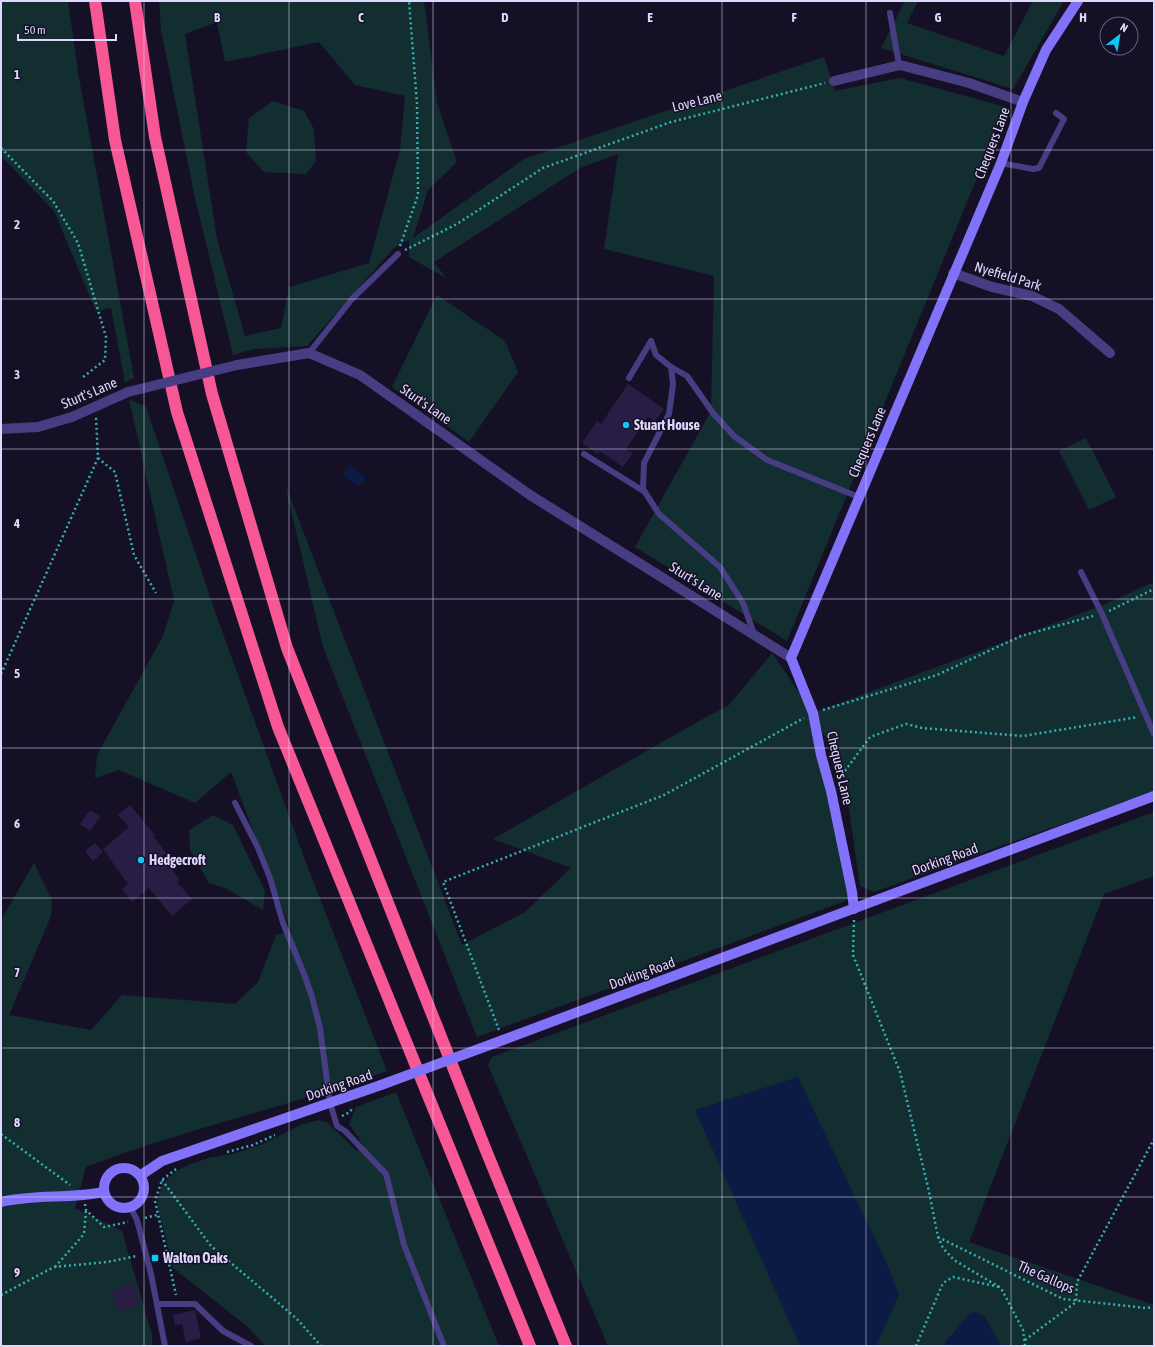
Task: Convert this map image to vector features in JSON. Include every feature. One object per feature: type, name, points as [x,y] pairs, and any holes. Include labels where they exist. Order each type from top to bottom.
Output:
[{"type":"highway","points":[[95,1],[115,140],[177,412],[278,727],[530,1346]]},
{"type":"highway","points":[[135,1],[155,137],[212,394],[288,648],[485,1148],[566,1346]]},
{"type":"main road","name":"Chequers Lane","points":[[854,909],[852,892],[831,791],[821,755],[813,713],[791,658],[953,273],[1001,163],[1023,102],[1046,50],[1078,1]]},
{"type":"main road","name":"Dorking Road","points":[[141,1176],[162,1161],[381,1085],[1154,796]]},
{"type":"main road","points":[[125,1167],[134,1170],[141,1176],[144,1182],[145,1190],[143,1198],[138,1204],[131,1208],[122,1209],[114,1206],[107,1200],[104,1192],[104,1182],[109,1174],[116,1169],[125,1167]]},
{"type":"main road","points":[[1,1202],[22,1197],[85,1196],[104,1192]]},
{"type":"street","points":[[834,81],[899,65],[969,84],[1023,102]]},
{"type":"street","name":"Nyefield Park","points":[[953,273],[992,287],[1032,296],[1059,309],[1110,354]]},
{"type":"street","name":"Sturt's Lane","points":[[1,429],[38,427],[72,417],[128,392],[237,365],[309,353],[360,375],[530,495],[791,658]]},
{"type":"lane","points":[[890,13],[899,65]]},
{"type":"lane","points":[[1001,163],[1033,169],[1039,168],[1064,119],[1056,113]]},
{"type":"lane","points":[[309,353],[352,299],[398,254]]},
{"type":"lane","points":[[629,378],[651,341],[656,355],[671,367],[687,376],[713,413],[734,436],[767,460],[859,497]]},
{"type":"lane","points":[[671,367],[673,384],[670,414],[644,463],[642,469],[643,489],[659,514],[720,567],[743,603],[754,634]]},
{"type":"lane","points":[[584,454],[645,492]]},
{"type":"lane","points":[[1080,572],[1102,614],[1154,734]]},
{"type":"lane","points":[[235,803],[258,848],[270,878],[283,923],[310,991],[320,1028],[330,1103],[337,1126],[346,1132],[386,1174],[404,1245],[444,1346]]},
{"type":"lane","points":[[131,1208],[137,1220],[158,1304],[165,1346]]},
{"type":"lane","points":[[158,1304],[196,1304],[223,1331],[251,1346]]},
{"type":"path","points":[[398,254],[418,195],[417,104],[409,1]]},
{"type":"path","name":"Love Lane","points":[[398,254],[457,224],[543,168],[671,122],[834,81]]},
{"type":"path","points":[[1,148],[53,201],[78,243],[106,337],[105,360],[83,377]]},
{"type":"path","points":[[1,674],[98,458],[96,406]]},
{"type":"path","points":[[98,458],[114,472],[134,555],[156,593]]},
{"type":"path","points":[[503,1040],[443,882],[664,795],[813,713],[937,675],[1021,636],[1102,614],[1154,589]]},
{"type":"path","points":[[831,791],[870,738],[906,724],[922,728],[1023,736],[1145,716]]},
{"type":"path","points":[[854,909],[853,955],[900,1072],[928,1187],[938,1236],[943,1248],[954,1260],[1001,1288],[1023,1330],[1025,1346]]},
{"type":"path","points":[[1,1134],[85,1196],[86,1210],[84,1234],[54,1267],[1,1295]]},
{"type":"path","points":[[1025,1341],[1076,1302],[1077,1282],[1154,1140]]},
{"type":"path","points":[[153,1168],[211,1246],[296,1318],[321,1346]]},
{"type":"path","points":[[162,1180],[155,1201],[155,1208],[178,1303]]},
{"type":"path","points":[[86,1210],[104,1227],[137,1220]]},
{"type":"path","name":"The Gallops","points":[[938,1236],[1063,1299],[1076,1302],[1146,1308],[1154,1306]]},
{"type":"path","points":[[54,1267],[107,1262],[145,1255]]},
{"type":"path","points":[[916,1346],[943,1283],[953,1277],[1001,1288]]},
{"type":"green space","points":[[1,1],[68,1],[78,72],[134,378],[125,382],[111,308],[96,311],[54,211],[1,156]]},
{"type":"green space","points":[[159,1],[424,1],[437,103],[457,162],[428,190],[413,238],[524,159],[824,57],[835,91],[900,78],[1006,107],[787,641],[635,547],[711,411],[714,276],[604,249],[618,154],[580,168],[434,262],[446,278],[409,257],[409,240],[394,248],[307,346],[254,349],[233,355],[195,198],[161,30]],"holes":[[[217,22],[225,62],[319,42],[355,85],[405,96],[400,150],[369,263],[289,287],[281,328],[245,336],[217,239],[185,34]]]},
{"type":"green space","points":[[905,1],[918,1],[907,23],[1004,56],[1033,1],[1064,1],[1013,89],[881,48]]},
{"type":"green space","points":[[273,101],[304,111],[314,129],[316,161],[306,174],[264,172],[246,152],[249,118]]},
{"type":"green space","points":[[437,295],[505,341],[518,372],[469,442],[392,387]]},
{"type":"green space","points":[[129,399],[146,407],[218,620],[305,860],[387,1071],[312,1096],[160,1141],[86,1167],[75,1208],[122,1231],[152,1335],[152,1346],[1,1346],[1,920],[34,863],[52,900],[51,916],[9,1015],[91,1030],[122,995],[235,1004],[258,982],[276,935],[291,931],[231,772],[195,803],[119,770],[95,778],[97,755],[163,636],[174,601]]},
{"type":"green space","points":[[1086,438],[1116,497],[1089,510],[1059,451]]},
{"type":"green space","points":[[285,484],[462,945],[525,912],[571,868],[493,839],[699,721],[728,706],[772,653],[813,713],[1103,605],[1154,582],[1154,791],[874,892],[860,886],[844,774],[814,715],[853,898],[477,1037],[323,647]]},
{"type":"green space","points":[[1154,812],[1154,876],[1104,894],[969,1242],[1154,1305],[1154,1346],[1001,1346],[947,1340],[944,1346],[608,1346],[488,1065],[492,1057]]},
{"type":"green space","points":[[213,815],[233,825],[265,891],[263,910],[227,889],[209,883],[190,850],[189,830]]},
{"type":"green space","points":[[396,1092],[499,1346],[265,1346],[248,1327],[173,1268],[157,1204],[162,1185],[176,1171],[191,1164],[208,1158],[233,1154],[261,1145],[303,1124],[320,1120],[328,1123],[357,1151],[364,1146],[349,1124],[356,1107]]},
{"type":"water","points":[[351,465],[366,478],[358,487],[343,474]]},
{"type":"water","points":[[798,1077],[887,1264],[899,1295],[876,1346],[800,1346],[695,1110]]},
{"type":"water","points":[[976,1312],[985,1317],[1001,1346],[944,1346],[947,1340],[970,1313]]},
{"type":"building","name":"Stuart House","points":[[628,384],[664,409],[655,421],[648,417],[626,449],[633,453],[623,467],[600,451],[598,454],[582,443],[597,421],[601,424]]},
{"type":"building","name":"Hedgecroft","points":[[130,805],[155,835],[153,836],[166,853],[161,857],[180,880],[177,882],[192,899],[172,916],[149,888],[132,902],[122,889],[128,884],[103,849],[129,827],[118,815]]},
{"type":"building","points":[[90,810],[100,816],[90,831],[80,824]]},
{"type":"building","points":[[95,843],[103,852],[93,861],[85,851]]},
{"type":"building","points":[[134,1283],[139,1306],[117,1310],[112,1290],[120,1289],[120,1286]]},
{"type":"building","points":[[195,1310],[201,1338],[186,1342],[182,1324],[175,1325],[173,1315]]},
{"type":"place","name":"Stuart House","points":[[626,425]]},
{"type":"place","name":"Hedgecroft","points":[[141,860]]},
{"type":"place","name":"Walton Oaks","points":[[155,1258]]}]
